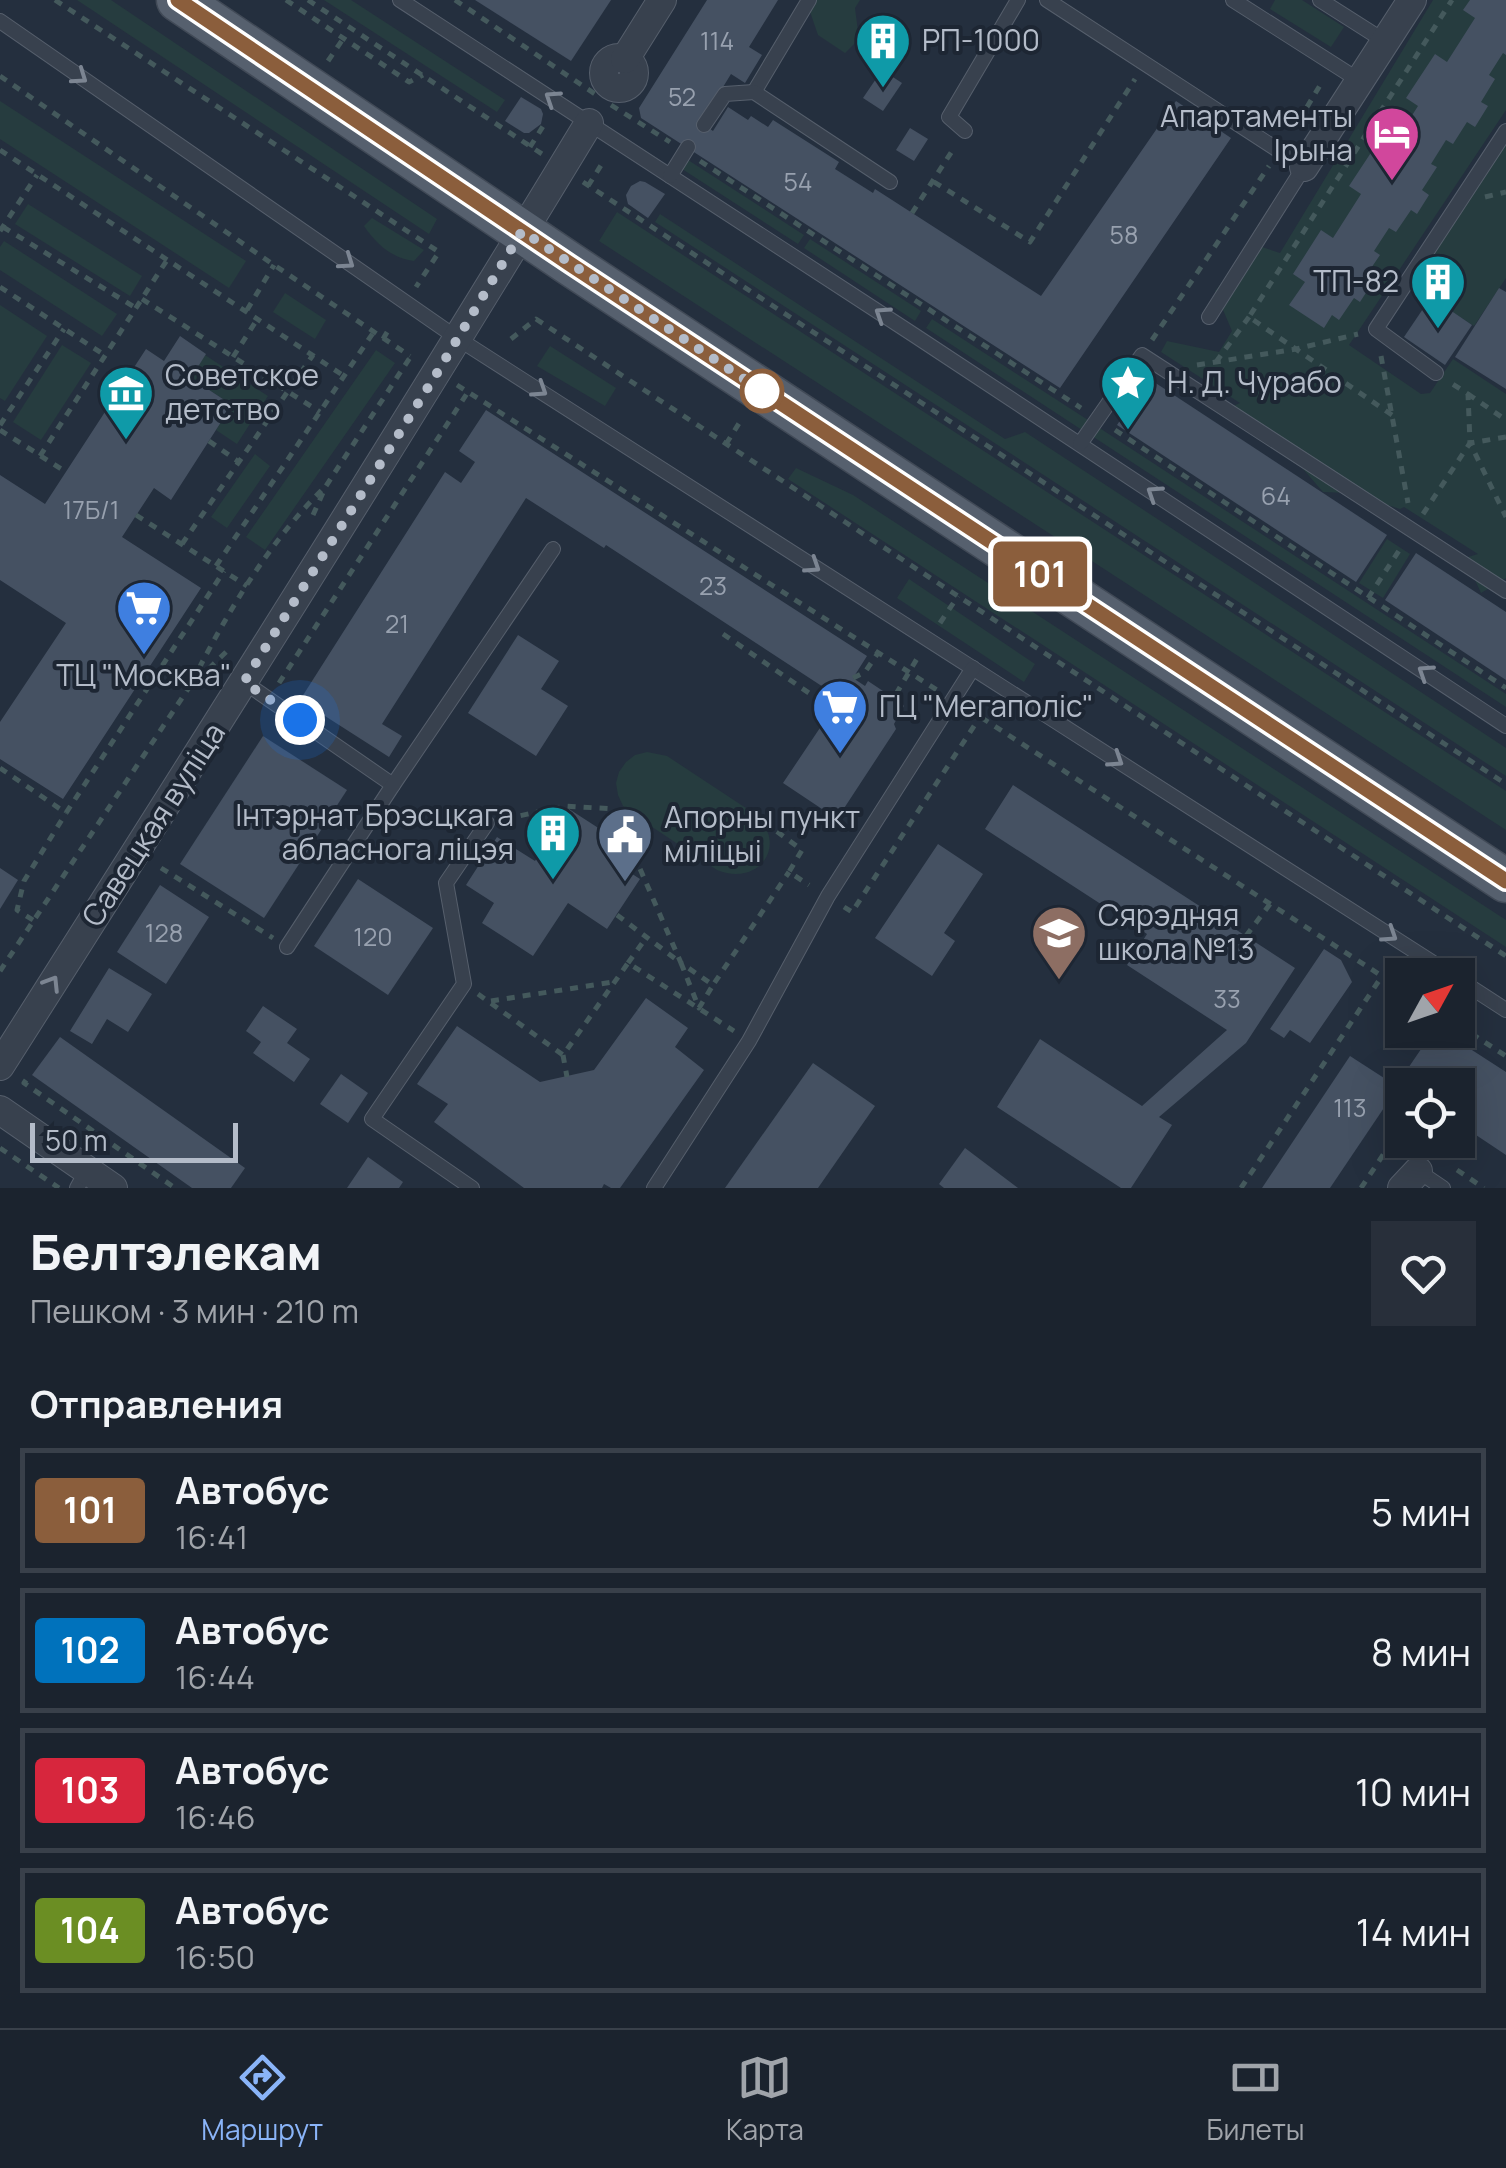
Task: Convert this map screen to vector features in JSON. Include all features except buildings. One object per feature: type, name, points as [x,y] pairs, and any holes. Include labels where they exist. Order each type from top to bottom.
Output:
[{"type":"main road","points":[[178,0],[1506,881]]},
{"type":"street","name":"Савецкая вуліца","points":[[0,1066],[244,682],[601,102],[632,80],[633,66],[626,59],[662,0]]},
{"type":"street","points":[[1304,167],[1412,0]]},
{"type":"street","points":[[0,1110],[82,1179],[113,1188]]},
{"type":"lane","points":[[754,92],[810,0]]},
{"type":"lane","points":[[964,132],[950,117],[1018,0]]},
{"type":"lane","points":[[1047,0],[1304,167],[1209,316]]},
{"type":"lane","points":[[1233,0],[1360,81]]},
{"type":"lane","points":[[1320,0],[1386,42]]},
{"type":"lane","points":[[406,2],[601,102],[670,176],[1506,726]]},
{"type":"lane","points":[[0,21],[457,338],[1425,958]]},
{"type":"lane","points":[[704,125],[724,94],[754,92],[890,182]]},
{"type":"lane","points":[[1436,373],[1376,329],[1506,131]]},
{"type":"lane","points":[[670,176],[686,149]]},
{"type":"lane","points":[[1080,444],[1142,355],[1506,590]]},
{"type":"lane","points":[[288,947],[553,549]]},
{"type":"lane","points":[[654,1188],[749,1040],[828,896],[973,668]]},
{"type":"lane","points":[[244,682],[393,785]]},
{"type":"lane","points":[[472,1188],[372,1119],[464,984],[446,883],[488,823]]},
{"type":"lane","points":[[1475,990],[1506,1010]]},
{"type":"lane","points":[[1410,1180],[1443,1188]]},
{"type":"path","points":[[55,0],[439,252],[414,290]]},
{"type":"path","points":[[286,0],[409,82],[423,75]]},
{"type":"path","points":[[308,0],[544,156]]},
{"type":"path","points":[[455,0],[601,102],[686,149],[875,271],[1506,688]]},
{"type":"path","points":[[1216,362],[1452,0]]},
{"type":"path","points":[[934,182],[1030,242],[1145,64]]},
{"type":"path","points":[[1306,108],[1334,64]]},
{"type":"path","points":[[0,76],[410,356],[326,486],[312,517]]},
{"type":"path","points":[[530,147],[549,117]]},
{"type":"path","points":[[912,213],[964,132]]},
{"type":"path","points":[[0,150],[344,376]]},
{"type":"path","points":[[1142,355],[1278,152]]},
{"type":"path","points":[[588,186],[606,156]]},
{"type":"path","points":[[37,175],[1,229],[136,308]]},
{"type":"path","points":[[578,179],[1506,784]]},
{"type":"path","points":[[0,208],[10,215]]},
{"type":"path","points":[[40,456],[167,260]]},
{"type":"path","points":[[247,311],[274,266]]},
{"type":"path","points":[[0,288],[106,356]]},
{"type":"path","points":[[142,299],[320,412]]},
{"type":"path","points":[[1249,316],[1392,415]]},
{"type":"path","points":[[234,357],[258,318]]},
{"type":"path","points":[[511,340],[536,319],[1506,956]]},
{"type":"path","points":[[64,329],[0,428],[66,472]]},
{"type":"path","points":[[1165,370],[1296,349],[1376,329],[1412,530]]},
{"type":"path","points":[[383,339],[389,330]]},
{"type":"path","points":[[216,566],[374,332]]},
{"type":"path","points":[[182,544],[313,355]]},
{"type":"path","points":[[1436,373],[1506,420]]},
{"type":"path","points":[[268,699],[468,392],[486,402]]},
{"type":"path","points":[[1468,394],[1470,443],[1506,517]]},
{"type":"path","points":[[1368,598],[1470,443],[1506,437]]},
{"type":"path","points":[[209,441],[239,462]]},
{"type":"path","points":[[0,970],[188,689],[212,642],[292,519],[326,486]]},
{"type":"path","points":[[136,515],[247,586]]},
{"type":"path","points":[[33,920],[17,910],[24,881],[224,571]]},
{"type":"path","points":[[722,634],[826,704],[840,698]]},
{"type":"path","points":[[188,689],[236,638]]},
{"type":"path","points":[[853,678],[865,672],[878,652]]},
{"type":"path","points":[[896,694],[909,672]]},
{"type":"path","points":[[0,768],[66,813]]},
{"type":"path","points":[[488,823],[565,806],[614,809],[699,1008]]},
{"type":"path","points":[[160,868],[288,947]]},
{"type":"path","points":[[699,1008],[788,872]]},
{"type":"path","points":[[1246,936],[1270,904]]},
{"type":"path","points":[[616,915],[713,985]]},
{"type":"path","points":[[566,1077],[563,1055],[646,938]]},
{"type":"path","points":[[628,962],[749,1040]]},
{"type":"path","points":[[1241,1188],[1382,976]]},
{"type":"path","points":[[488,1001],[614,982]]},
{"type":"path","points":[[464,984],[563,1055]]},
{"type":"path","points":[[1475,1035],[1506,1056]]},
{"type":"path","points":[[34,1067],[24,1083],[176,1188]]},
{"type":"path","points":[[0,1148],[59,1188]]},
{"type":"path","points":[[1361,1188],[1385,1152]]},
{"type":"green space","points":[[77,0],[111,0],[437,219],[429,234]]},
{"type":"green space","points":[[324,0],[351,0],[505,100],[497,112]]},
{"type":"green space","points":[[808,0],[860,0],[855,8],[859,39],[845,53],[818,35]]},
{"type":"green space","points":[[1275,0],[1302,0],[1344,27],[1331,47],[1270,9]]},
{"type":"green space","points":[[1433,0],[1506,0],[1506,110],[1349,345],[1421,394],[1430,393],[1453,359],[1506,394],[1506,578],[1481,593],[1465,558],[1478,554],[1404,507],[1349,493],[1323,492],[1265,425],[1248,428],[1231,407],[1240,403],[1161,352],[1167,341],[1219,352],[1232,331],[1215,291],[1253,244],[1280,253]]},
{"type":"green space","points":[[0,101],[246,261],[229,288],[0,139]]},
{"type":"green space","points":[[1506,144],[1506,278],[1474,326],[1412,286]]},
{"type":"green space","points":[[685,158],[804,235],[798,244],[679,167]]},
{"type":"green space","points":[[28,204],[142,276],[130,296],[15,224]]},
{"type":"green space","points":[[617,212],[1506,791],[1506,830],[599,241]]},
{"type":"green space","points":[[660,214],[1005,439],[1025,432],[1506,748],[1506,776],[655,222]]},
{"type":"green space","points":[[372,218],[424,250],[414,261],[392,254],[364,226]]},
{"type":"green space","points":[[810,239],[921,311],[915,321],[804,248]]},
{"type":"green space","points":[[4,241],[117,314],[102,336],[0,270],[0,247]]},
{"type":"green space","points":[[285,293],[326,320],[315,339],[273,312]]},
{"type":"green space","points":[[0,305],[47,336],[5,401],[0,398]]},
{"type":"green space","points":[[932,319],[1088,420],[1082,430],[926,328]]},
{"type":"green space","points":[[62,345],[91,363],[41,440],[13,422]]},
{"type":"green space","points":[[550,346],[616,388],[605,406],[537,366]]},
{"type":"green space","points":[[376,350],[395,363],[265,550],[246,537]]},
{"type":"green space","points":[[205,355],[268,396],[237,444],[216,430],[232,405],[191,378]]},
{"type":"green space","points":[[1098,427],[1506,694],[1506,707],[1092,436]]},
{"type":"green space","points":[[255,454],[270,466],[227,528],[211,517]]},
{"type":"green space","points":[[796,468],[853,495],[1506,920],[1506,947],[788,479]]},
{"type":"green space","points":[[1387,539],[1410,554],[1383,598],[1359,583]]},
{"type":"green space","points":[[909,579],[1035,664],[1024,682],[897,598]]},
{"type":"green space","points":[[647,752],[667,756],[755,814],[769,838],[765,860],[745,873],[717,870],[628,811],[618,795],[619,772],[635,755]]},
{"type":"bus line","name":"101","points":[[178,0],[570,264],[1506,881]]},
{"type":"place","name":"РП-1000","points":[[883,90]]},
{"type":"place","name":"Апартаменты Ірына","points":[[1392,183]]},
{"type":"place","name":"ТП-82","points":[[1438,331]]},
{"type":"place","name":"Н. Д. Чурабо","points":[[1128,432]]},
{"type":"place","name":"Советское детство","points":[[126,442]]},
{"type":"place","name":"ТЦ \"Москва\"","points":[[144,657]]},
{"type":"place","name":"ГЦ \"Мегаполіс\"","points":[[840,756]]},
{"type":"place","name":"Інтэрнат Брэсцкага абласнога ліцэя","points":[[553,882]]},
{"type":"place","name":"Апорны пункт міліцыі","points":[[625,884]]},
{"type":"place","name":"Сярэдняя школа №13","points":[[1059,982]]},
{"type":"route","points":[[300,720],[244,682],[522,231],[762,391]]}]
